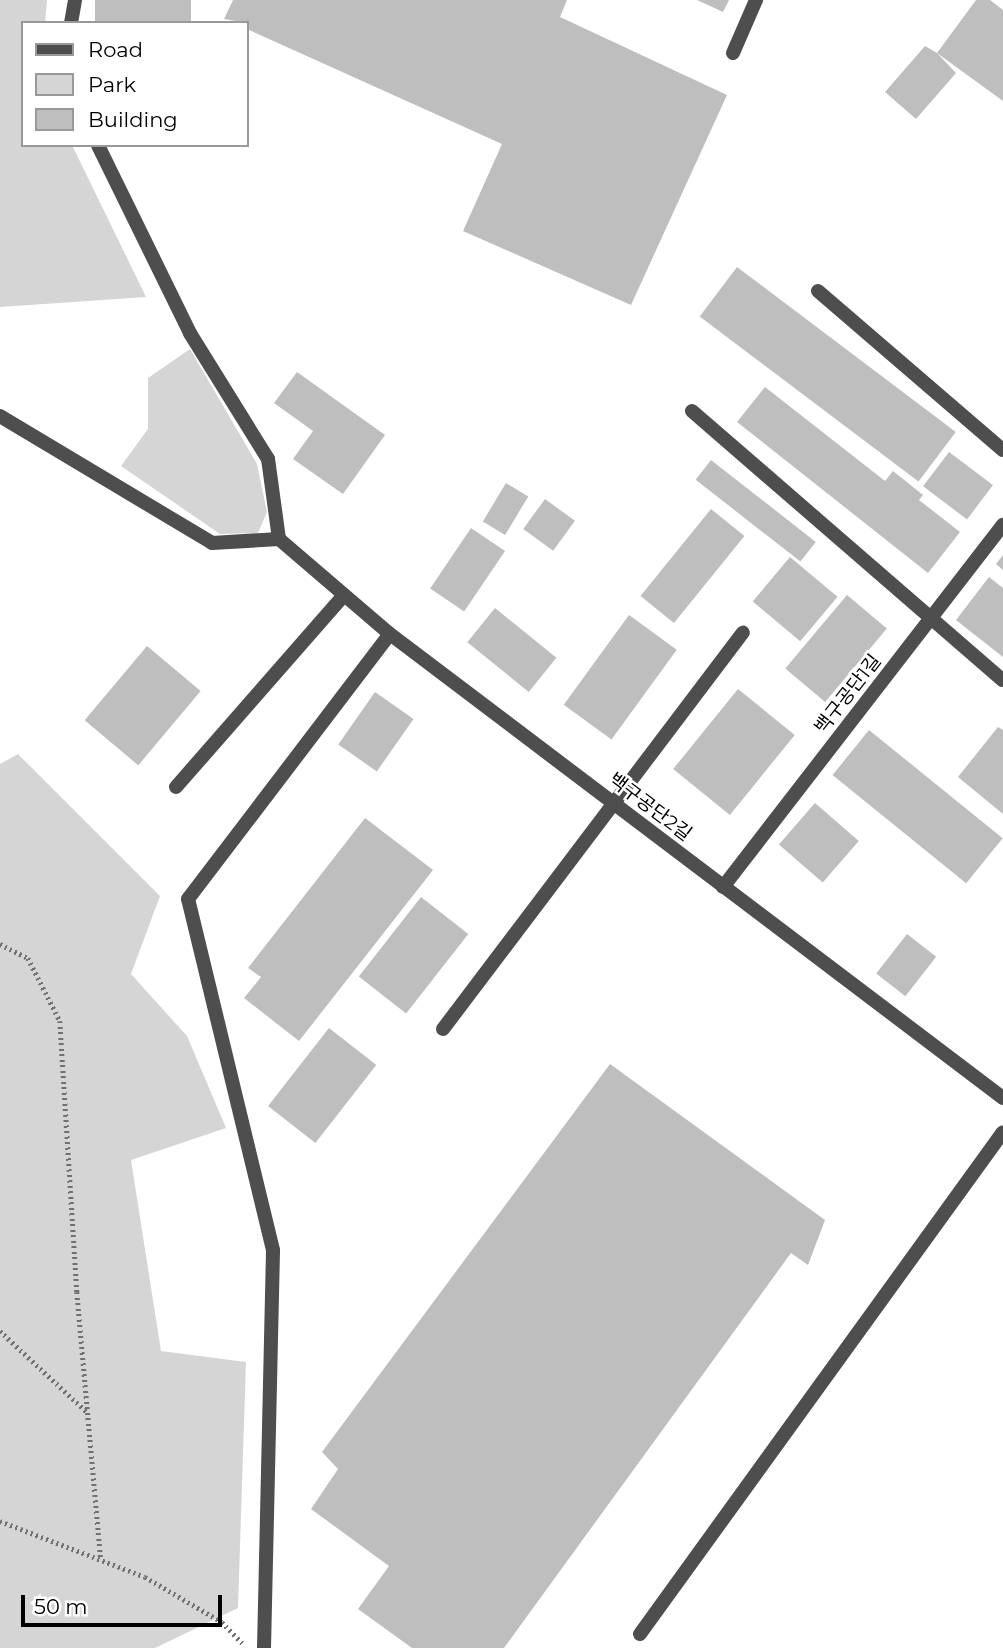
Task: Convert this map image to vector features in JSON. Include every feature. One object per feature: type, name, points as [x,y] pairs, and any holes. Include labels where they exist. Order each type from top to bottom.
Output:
[{"type":"street","points":[[71,21],[75,0]]},
{"type":"street","points":[[733,53],[756,0]]},
{"type":"street","points":[[0,416],[212,543],[279,539],[268,459],[190,333],[99,147]]},
{"type":"street","points":[[818,291],[1003,450]]},
{"type":"street","points":[[692,411],[1003,680]]},
{"type":"street","name":"백구공단1길","points":[[723,887],[1003,525]]},
{"type":"street","name":"백구공단2길","points":[[279,539],[390,634],[1003,1098]]},
{"type":"street","points":[[176,787],[344,595]]},
{"type":"street","points":[[443,1029],[612,802],[743,633]]},
{"type":"street","points":[[264,1648],[272,1250],[188,899],[390,634]]},
{"type":"street","points":[[640,1634],[1003,1132]]},
{"type":"path","points":[[0,944],[28,958],[60,1021],[101,1559]]},
{"type":"path","points":[[0,1331],[88,1414]]},
{"type":"path","points":[[0,1521],[145,1577],[222,1622],[247,1648]]},
{"type":"green space","points":[[0,0],[47,0],[45,21],[21,21],[21,147],[73,147],[146,297],[0,307]]},
{"type":"green space","points":[[190,349],[257,464],[267,512],[258,533],[220,534],[121,466],[148,429],[148,378]]},
{"type":"green space","points":[[18,754],[160,896],[131,974],[187,1036],[226,1128],[131,1160],[161,1351],[246,1362],[238,1608],[155,1648],[0,1648],[0,764]]},
{"type":"building","points":[[95,0],[191,0],[191,21],[95,21]]},
{"type":"building","points":[[233,0],[567,0],[560,17],[727,95],[631,305],[463,231],[502,144],[248,29],[248,21],[224,19]]},
{"type":"building","points":[[697,0],[729,0],[723,12]]},
{"type":"building","points":[[976,0],[990,0],[1003,10],[1003,101],[937,53]]},
{"type":"building","points":[[925,46],[937,53],[956,73],[916,119],[885,92]]},
{"type":"building","points":[[737,267],[956,432],[919,481],[700,317]]},
{"type":"building","points":[[297,372],[385,435],[343,494],[293,459],[313,431],[274,403]]},
{"type":"building","points":[[765,387],[885,481],[893,471],[923,495],[919,500],[960,532],[928,573],[737,422]]},
{"type":"building","points":[[949,452],[993,485],[967,519],[923,486]]},
{"type":"building","points":[[711,460],[816,542],[800,562],[696,480]]},
{"type":"building","points":[[506,483],[528,496],[505,535],[483,522]]},
{"type":"building","points":[[545,499],[575,521],[553,551],[523,529]]},
{"type":"building","points":[[711,509],[744,536],[674,623],[641,596]]},
{"type":"building","points":[[471,528],[505,551],[464,611],[430,589]]},
{"type":"building","points":[[1003,555],[1003,570],[996,564]]},
{"type":"building","points":[[790,557],[837,597],[800,641],[753,601]]},
{"type":"building","points":[[989,577],[1003,588],[1003,657],[956,620]]},
{"type":"building","points":[[847,595],[887,628],[825,702],[785,669]]},
{"type":"building","points":[[495,608],[556,658],[529,692],[467,642]]},
{"type":"building","points":[[629,615],[677,650],[611,739],[564,705]]},
{"type":"building","points":[[147,646],[201,691],[138,765],[85,720]]},
{"type":"building","points":[[738,689],[795,735],[730,815],[673,769]]},
{"type":"building","points":[[375,692],[414,719],[377,771],[338,744]]},
{"type":"building","points":[[998,727],[1003,730],[1003,814],[958,777]]},
{"type":"building","points":[[869,730],[1003,838],[966,883],[832,775]]},
{"type":"building","points":[[815,803],[859,841],[823,883],[779,845]]},
{"type":"building","points":[[365,818],[433,870],[299,1041],[244,998],[261,977],[248,968]]},
{"type":"building","points":[[421,897],[468,934],[406,1014],[359,977]]},
{"type":"building","points":[[907,934],[936,957],[905,996],[876,973]]},
{"type":"building","points":[[329,1028],[376,1065],[315,1143],[268,1106]]},
{"type":"building","points":[[610,1064],[825,1220],[808,1265],[791,1253],[504,1648],[412,1648],[358,1609],[389,1566],[311,1509],[338,1469],[322,1452]]}]
